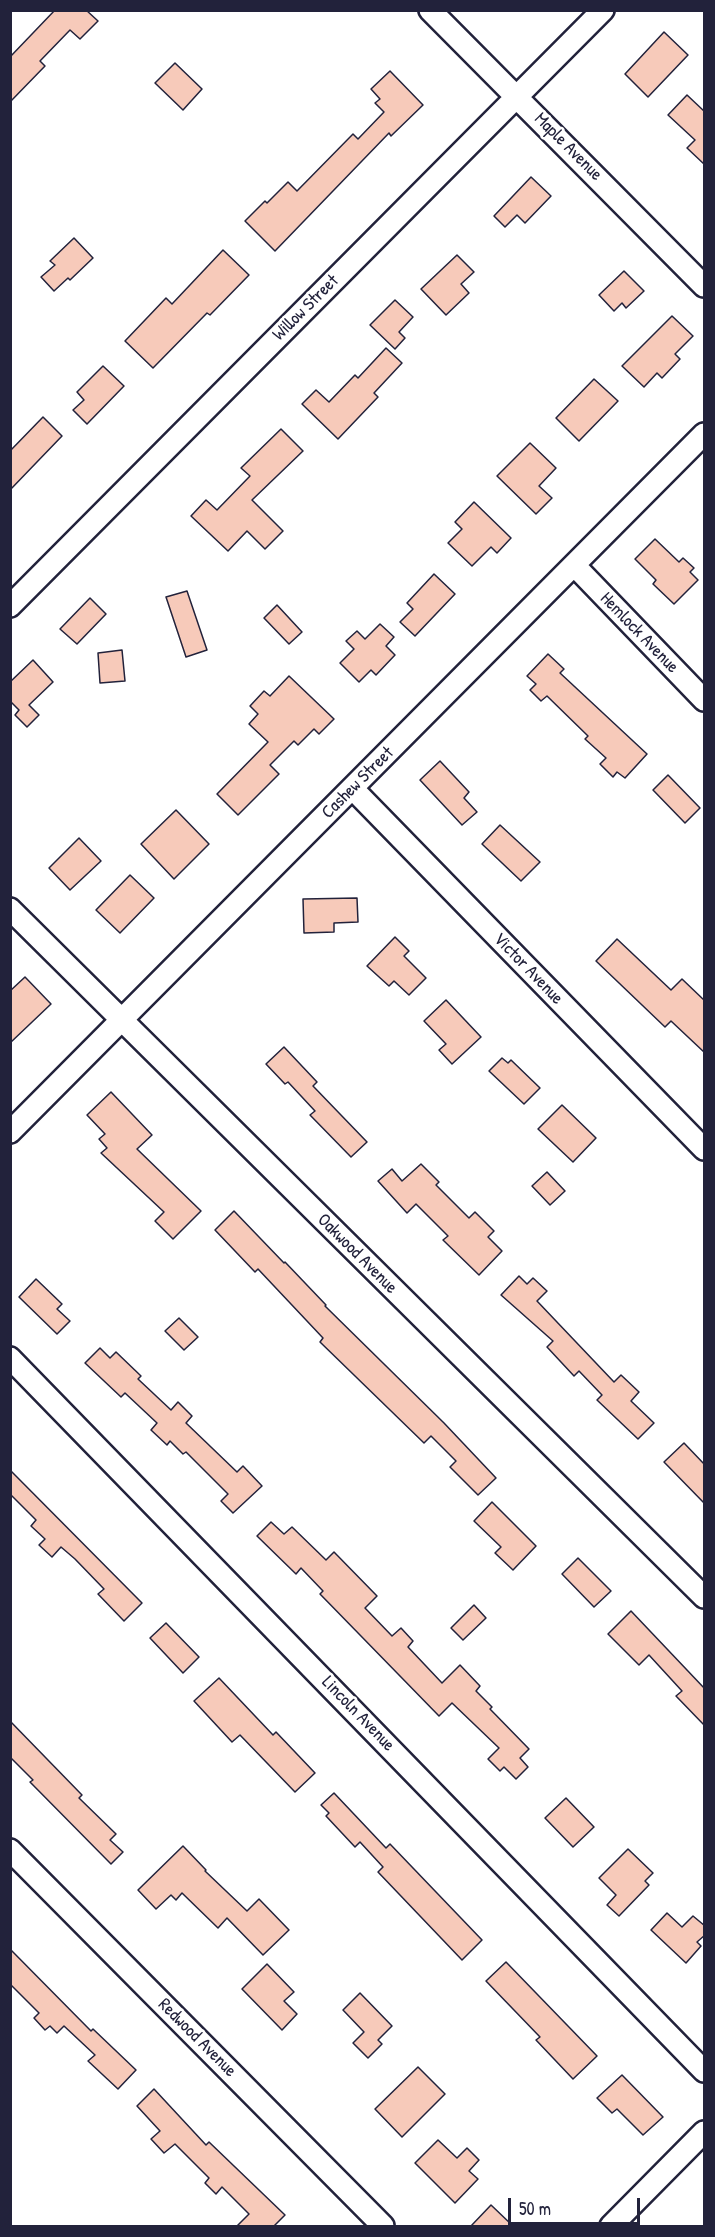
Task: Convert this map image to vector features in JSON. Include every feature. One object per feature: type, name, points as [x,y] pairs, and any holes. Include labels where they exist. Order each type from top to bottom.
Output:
[{"type":"street","name":"Maple Avenue","points":[[430,10],[705,286]]},
{"type":"street","name":"Willow Street","points":[[10,606],[603,10]]},
{"type":"street","name":"Cashew Street","points":[[10,1132],[705,434]]},
{"type":"street","name":"Hemlock Avenue","points":[[574,566],[705,700]]},
{"type":"street","name":"Victor Avenue","points":[[352,788],[705,1149]]},
{"type":"street","name":"Oakwood Avenue","points":[[10,909],[705,1597]]},
{"type":"street","name":"Lincoln Avenue","points":[[10,1358],[705,2071]]},
{"type":"street","name":"Redwood Avenue","points":[[10,1850],[383,2226]]},
{"type":"street","points":[[611,2226],[705,2132]]},
{"type":"building","points":[[55,10],[86,10],[98,21],[80,39],[70,30],[40,61],[45,66],[10,102],[10,57]]},
{"type":"building","points":[[664,32],[688,55],[648,97],[625,74]]},
{"type":"building","points":[[175,63],[202,89],[183,110],[155,83]]},
{"type":"building","points":[[390,71],[423,105],[391,136],[389,133],[275,251],[245,221],[288,182],[297,191],[353,134],[358,139],[384,112],[375,103],[380,99],[371,89]]},
{"type":"building","points":[[687,95],[705,112],[705,165],[687,148],[695,140],[668,115]]},
{"type":"building","points":[[531,177],[551,196],[525,223],[517,215],[505,227],[494,216]]},
{"type":"building","points":[[74,238],[93,258],[70,280],[68,278],[54,291],[41,277],[55,265],[50,261]]},
{"type":"building","points":[[223,250],[249,275],[210,315],[207,313],[153,368],[125,341],[166,298],[172,304]]},
{"type":"building","points":[[457,255],[474,272],[461,284],[469,293],[446,315],[421,289]]},
{"type":"building","points":[[624,271],[644,291],[626,308],[622,303],[614,311],[599,295]]},
{"type":"building","points":[[395,300],[413,317],[399,332],[405,338],[395,349],[370,325]]},
{"type":"building","points":[[672,316],[693,336],[675,354],[680,359],[662,378],[657,373],[644,387],[622,366]]},
{"type":"building","points":[[386,348],[402,363],[374,393],[378,397],[338,439],[302,404],[316,390],[329,402],[355,375],[358,378]]},
{"type":"building","points":[[103,366],[124,386],[87,424],[73,410],[84,400],[77,392]]},
{"type":"building","points":[[594,379],[618,401],[579,441],[556,418]]},
{"type":"building","points":[[43,417],[62,436],[10,490],[10,451]]},
{"type":"building","points":[[281,429],[303,451],[252,500],[283,531],[265,549],[247,531],[228,551],[191,516],[206,500],[217,510],[250,476],[241,468]]},
{"type":"building","points":[[530,443],[556,468],[539,486],[552,498],[536,514],[497,476]]},
{"type":"building","points":[[474,502],[511,538],[497,553],[491,547],[472,566],[448,543],[462,529],[455,522]]},
{"type":"building","points":[[655,539],[679,562],[683,558],[694,568],[690,572],[698,580],[674,604],[653,584],[656,580],[635,559]]},
{"type":"building","points":[[434,574],[455,594],[415,636],[400,622],[413,609],[407,603]]},
{"type":"building","points":[[187,591],[207,650],[186,657],[166,597]]},
{"type":"building","points":[[90,598],[106,614],[77,644],[60,629]]},
{"type":"building","points":[[277,605],[302,632],[289,644],[264,618]]},
{"type":"building","points":[[380,624],[394,637],[386,646],[395,655],[376,675],[371,670],[359,682],[340,663],[354,649],[346,641],[357,631],[365,639]]},
{"type":"building","points":[[122,650],[125,681],[100,683],[98,653]]},
{"type":"building","points":[[548,654],[564,669],[560,673],[647,754],[625,778],[617,772],[613,777],[600,764],[606,758],[585,739],[588,736],[547,696],[541,701],[530,690],[536,684],[527,676]]},
{"type":"building","points":[[33,660],[53,682],[29,705],[39,715],[27,727],[15,715],[19,710],[10,701],[10,682]]},
{"type":"building","points":[[289,676],[334,719],[319,734],[314,729],[298,745],[294,741],[270,765],[279,774],[238,815],[217,794],[268,742],[249,724],[258,714],[250,706],[264,691],[270,696]]},
{"type":"building","points":[[440,761],[469,792],[464,798],[477,812],[462,825],[420,780]]},
{"type":"building","points":[[668,775],[700,808],[685,823],[653,790]]},
{"type":"building","points":[[176,810],[209,844],[174,879],[141,844]]},
{"type":"building","points":[[500,825],[540,862],[521,881],[482,844]]},
{"type":"building","points":[[79,838],[101,861],[70,890],[49,868]]},
{"type":"building","points":[[130,875],[154,898],[120,933],[96,910]]},
{"type":"building","points":[[357,898],[358,922],[334,923],[334,932],[304,933],[303,899]]},
{"type":"building","points":[[395,937],[409,951],[404,956],[426,978],[409,995],[394,981],[389,986],[367,966]]},
{"type":"building","points":[[617,939],[671,990],[682,979],[705,1001],[705,1053],[671,1021],[665,1027],[596,961]]},
{"type":"building","points":[[25,977],[51,1004],[10,1043],[10,991]]},
{"type":"building","points":[[446,1000],[481,1037],[452,1064],[439,1050],[446,1044],[424,1021]]},
{"type":"building","points":[[284,1047],[317,1082],[313,1086],[367,1142],[351,1157],[310,1115],[315,1111],[288,1082],[285,1084],[266,1064]]},
{"type":"building","points":[[502,1058],[508,1063],[511,1060],[540,1088],[524,1104],[489,1071]]},
{"type":"building","points":[[111,1092],[152,1135],[137,1149],[201,1211],[173,1239],[155,1221],[164,1212],[101,1153],[107,1148],[99,1139],[105,1134],[87,1115]]},
{"type":"building","points":[[562,1105],[596,1138],[573,1162],[538,1129]]},
{"type":"building","points":[[421,1164],[439,1182],[436,1185],[469,1218],[475,1212],[494,1231],[488,1237],[502,1251],[479,1275],[443,1240],[448,1236],[416,1204],[407,1213],[378,1181],[392,1169],[402,1181]]},
{"type":"building","points":[[547,1172],[565,1191],[550,1205],[532,1186]]},
{"type":"building","points":[[234,1211],[496,1478],[478,1495],[450,1467],[456,1461],[431,1436],[424,1443],[320,1342],[323,1338],[258,1269],[255,1272],[215,1230]]},
{"type":"building","points":[[519,1276],[527,1284],[533,1278],[547,1291],[537,1301],[614,1382],[621,1375],[639,1392],[631,1401],[654,1423],[638,1439],[597,1400],[602,1395],[579,1371],[574,1376],[547,1347],[553,1341],[501,1295]]},
{"type":"building","points":[[36,1279],[62,1304],[57,1309],[70,1321],[57,1334],[19,1297]]},
{"type":"building","points":[[179,1318],[198,1337],[184,1350],[165,1331]]},
{"type":"building","points":[[100,1348],[110,1358],[116,1352],[141,1376],[138,1379],[171,1410],[178,1402],[192,1416],[186,1423],[237,1472],[243,1466],[262,1486],[233,1513],[221,1501],[228,1494],[186,1452],[183,1454],[170,1441],[167,1445],[151,1430],[157,1423],[125,1393],[121,1397],[85,1363]]},
{"type":"building","points":[[684,1443],[705,1465],[705,1504],[664,1462]]},
{"type":"building","points":[[10,1470],[142,1603],[124,1621],[98,1594],[104,1589],[75,1559],[61,1547],[52,1557],[39,1545],[45,1539],[31,1526],[36,1520],[10,1494]]},
{"type":"building","points":[[492,1502],[536,1546],[513,1570],[495,1553],[501,1547],[474,1521]]},
{"type":"building","points":[[271,1522],[284,1534],[292,1527],[326,1560],[334,1552],[377,1596],[365,1608],[392,1636],[401,1628],[413,1641],[408,1647],[442,1683],[460,1665],[480,1686],[476,1691],[492,1707],[490,1709],[529,1749],[520,1758],[528,1767],[516,1779],[504,1767],[500,1771],[488,1759],[499,1748],[452,1703],[439,1716],[320,1594],[323,1591],[301,1568],[296,1574],[257,1536]]},
{"type":"building","points":[[578,1558],[611,1591],[594,1607],[562,1574]]},
{"type":"building","points":[[474,1605],[486,1618],[463,1640],[451,1628]]},
{"type":"building","points":[[631,1611],[705,1689],[705,1726],[676,1696],[682,1691],[649,1655],[639,1665],[608,1634]]},
{"type":"building","points":[[166,1623],[199,1657],[183,1673],[150,1638]]},
{"type":"building","points":[[219,1678],[273,1735],[276,1732],[315,1773],[295,1792],[240,1735],[232,1742],[194,1701]]},
{"type":"building","points":[[10,1721],[82,1795],[79,1798],[116,1834],[110,1840],[123,1852],[111,1864],[30,1782],[33,1780],[10,1757]]},
{"type":"building","points":[[334,1793],[386,1848],[390,1844],[482,1940],[462,1960],[378,1872],[383,1867],[360,1842],[355,1847],[326,1816],[329,1813],[321,1805]]},
{"type":"building","points":[[566,1798],[594,1827],[573,1847],[545,1818]]},
{"type":"building","points":[[183,1846],[205,1871],[247,1911],[259,1899],[289,1930],[263,1955],[227,1918],[218,1928],[182,1893],[176,1900],[171,1895],[156,1909],[138,1890]]},
{"type":"building","points":[[628,1849],[653,1873],[645,1881],[649,1885],[619,1916],[607,1905],[616,1895],[599,1878]]},
{"type":"building","points":[[667,1913],[682,1927],[693,1916],[705,1926],[705,1935],[697,1942],[701,1946],[686,1963],[651,1930]]},
{"type":"building","points":[[10,1949],[91,2031],[93,2029],[136,2070],[118,2089],[88,2061],[95,2055],[64,2026],[57,2033],[50,2026],[45,2030],[34,2018],[39,2013],[10,1984]]},
{"type":"building","points":[[506,1962],[597,2056],[573,2079],[536,2040],[540,2037],[486,1981]]},
{"type":"building","points":[[267,1964],[294,1992],[284,2001],[297,2014],[282,2030],[242,1989]]},
{"type":"building","points":[[360,1993],[392,2026],[378,2040],[382,2044],[368,2058],[353,2043],[364,2032],[343,2010]]},
{"type":"building","points":[[418,2067],[445,2094],[402,2137],[375,2109]]},
{"type":"building","points":[[622,2075],[663,2117],[643,2135],[617,2109],[612,2113],[597,2098]]},
{"type":"building","points":[[154,2089],[206,2145],[209,2142],[285,2215],[274,2226],[237,2226],[249,2214],[222,2187],[216,2194],[205,2183],[209,2178],[175,2144],[164,2153],[151,2139],[160,2131],[137,2106]]},
{"type":"building","points":[[438,2140],[457,2158],[467,2148],[479,2160],[469,2171],[478,2179],[455,2203],[415,2163]]},
{"type":"building","points":[[491,2205],[513,2226],[471,2226]]}]
